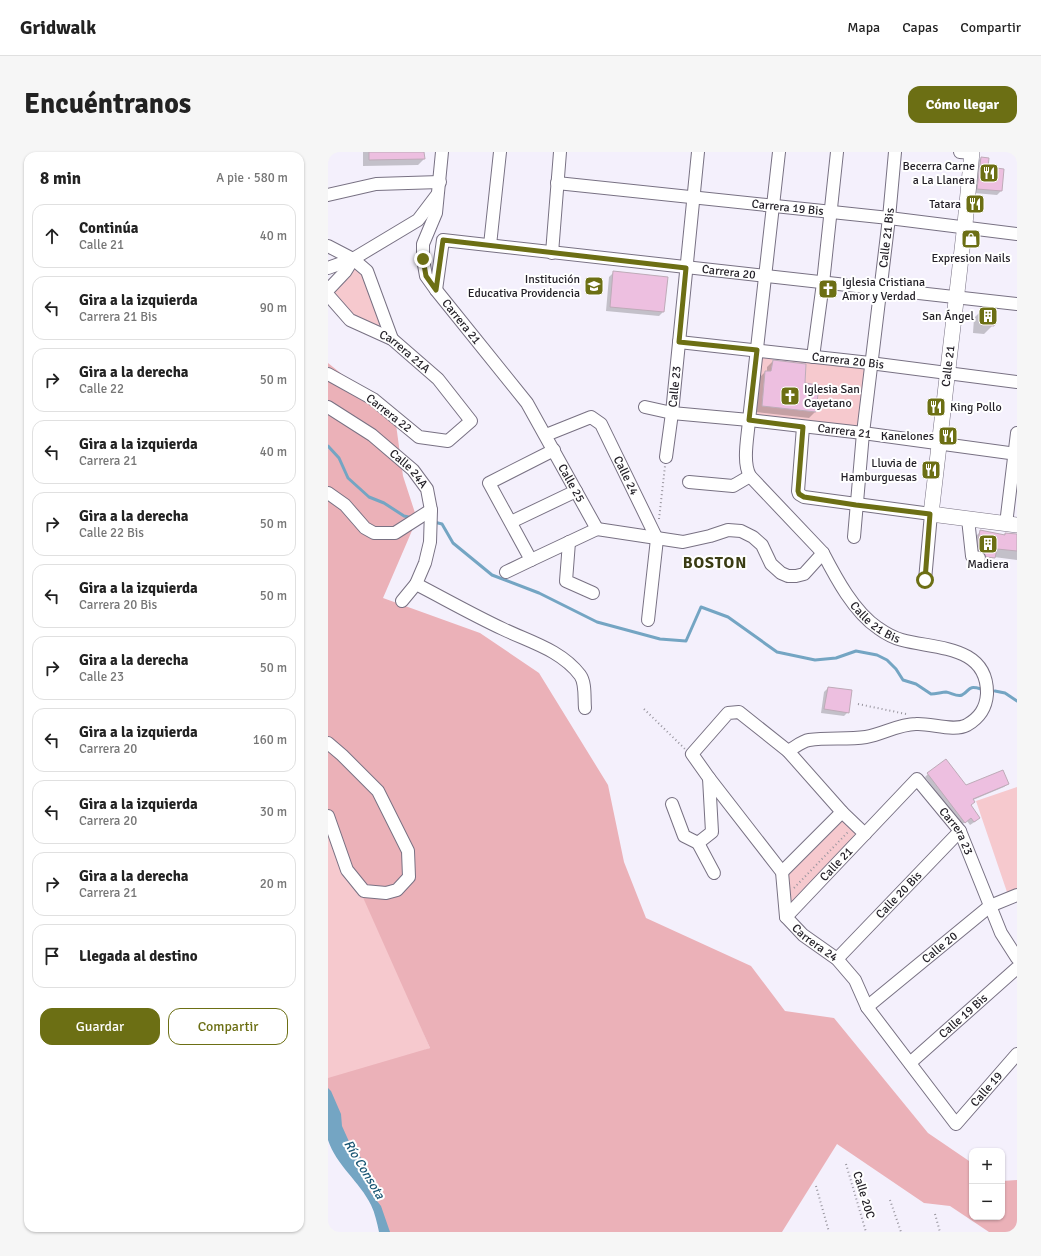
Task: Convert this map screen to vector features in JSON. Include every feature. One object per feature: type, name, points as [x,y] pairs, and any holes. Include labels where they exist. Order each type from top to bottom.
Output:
[{"type":"main road","name":"Calle 21","points":[[930,514],[964,228],[968,152]]},
{"type":"main road","points":[[930,514],[1012,524]]},
{"type":"street","points":[[328,268],[352,259],[418,220],[439,188],[442,152]]},
{"type":"street","points":[[490,245],[500,152]]},
{"type":"street","points":[[552,253],[560,152]]},
{"type":"street","name":"Calle 23","points":[[666,457],[672,413],[698,152]]},
{"type":"street","points":[[689,482],[733,486],[750,476],[747,470],[746,462],[749,420],[779,152]]},
{"type":"street","points":[[813,357],[823,283],[837,152]]},
{"type":"street","name":"Calle 21 Bis","points":[[854,537],[862,433],[870,363],[881,290],[895,152]]},
{"type":"street","name":"Carrera 19 Bis","points":[[557,183],[889,218],[1017,234]]},
{"type":"street","points":[[328,195],[376,184],[439,188]]},
{"type":"street","name":"Carrera 21","points":[[439,188],[436,213],[423,244],[423,259],[426,276],[527,402],[546,435]]},
{"type":"street","name":"Carrera 20","points":[[436,290],[443,240],[1017,304]]},
{"type":"street","points":[[328,246],[352,259],[366,271],[384,314],[392,339]]},
{"type":"street","points":[[328,290],[345,272],[352,259]]},
{"type":"street","name":"Carrera 21A","points":[[328,295],[350,320],[392,339],[438,379],[471,421]]},
{"type":"street","name":"Carrera 20 Bis","points":[[679,342],[870,363],[1017,382]]},
{"type":"street","name":"Carrera 22","points":[[328,374],[373,399],[419,437],[448,441],[471,421]]},
{"type":"street","name":"Calle 24A","points":[[328,407],[372,435],[413,470],[427,489],[431,510],[430,542],[425,563],[416,584],[402,601]]},
{"type":"street","name":"Carrera 21","points":[[645,407],[672,413],[862,433],[1016,454]]},
{"type":"street","name":"Calle 24","points":[[546,435],[591,416],[601,424],[657,539]]},
{"type":"street","points":[[803,427],[799,494],[804,497],[856,505],[930,514]]},
{"type":"street","points":[[1012,524],[1017,433]]},
{"type":"street","name":"Calle 25","points":[[546,435],[597,529]]},
{"type":"street","points":[[531,560],[490,483],[554,450]]},
{"type":"street","name":"Calle 21 Bis","points":[[750,476],[823,553],[838,581],[865,618],[885,633],[901,640],[942,647],[962,654],[978,666],[984,676],[987,694],[982,712],[976,720],[960,728],[928,724],[914,724],[857,738],[808,740],[788,751]]},
{"type":"street","points":[[511,522],[576,491]]},
{"type":"street","points":[[328,493],[345,505],[365,528],[374,533],[395,533],[431,510]]},
{"type":"street","name":"Calle 21","points":[[925,580],[930,514]]},
{"type":"street","points":[[968,519],[972,556],[979,558]]},
{"type":"street","points":[[506,572],[597,529],[682,542],[710,536],[728,530],[741,531],[753,537],[762,545],[771,564],[780,573],[792,576],[804,574],[823,553]]},
{"type":"street","points":[[648,620],[657,539]]},
{"type":"street","points":[[569,542],[566,581],[593,593]]},
{"type":"street","points":[[416,584],[503,628],[548,648],[565,659],[582,676],[585,708]]},
{"type":"street","points":[[842,812],[782,872],[692,754],[728,713],[739,712],[788,751],[842,812],[865,834]]},
{"type":"street","points":[[328,743],[378,791],[408,851],[409,877],[397,890],[386,893],[364,891],[347,870],[328,816]]},
{"type":"street","points":[[698,843],[712,832],[709,778]]},
{"type":"street","name":"Carrera 23","points":[[865,834],[917,779],[960,831],[1001,933],[1017,958]]},
{"type":"street","points":[[672,804],[684,836],[698,843],[714,873]]},
{"type":"street","name":"Calle 20 Bis","points":[[837,959],[960,831]]},
{"type":"street","name":"Calle 21","points":[[786,917],[865,834]]},
{"type":"street","name":"Carrera 24","points":[[782,872],[786,917],[803,935],[837,959],[855,980],[867,1007],[956,1124]]},
{"type":"street","name":"Calle 20","points":[[867,1007],[990,906],[1017,895]]},
{"type":"street","name":"Calle 19 Bis","points":[[910,1063],[1017,968]]},
{"type":"street","name":"Calle 19","points":[[956,1124],[1017,1054]]},
{"type":"path","points":[[657,539],[666,457]]},
{"type":"path","points":[[858,704],[908,714]]},
{"type":"path","points":[[644,709],[683,748],[692,754]]},
{"type":"path","points":[[785,898],[855,825]]},
{"type":"path","name":"Calle 20C","points":[[846,1164],[866,1232]]},
{"type":"path","points":[[816,1186],[829,1232]]},
{"type":"path","points":[[890,1200],[901,1232]]},
{"type":"path","points":[[935,1214],[940,1232]]},
{"type":"shaded area","points":[[353,259],[367,271],[392,339],[350,320],[328,295]]},
{"type":"shaded area","points":[[757,350],[870,363],[863,433],[749,420]],"holes":[[[773,359],[806,364],[805,383],[819,385],[815,412],[762,406],[765,371],[771,371]]]},
{"type":"shaded area","points":[[328,363],[395,417],[403,476],[417,519],[383,598],[480,633],[539,673],[608,785],[624,862],[646,918],[751,966],[785,1011],[834,1018],[928,1133],[969,1161],[969,1219],[950,1206],[924,1203],[837,1144],[782,1232],[381,1232],[381,1218],[328,1106],[328,1078],[430,1048],[329,821],[328,822]]},
{"type":"shaded area","points":[[1017,787],[1017,889],[1007,892],[976,801]]},
{"type":"shaded area","points":[[842,812],[865,834],[786,917],[782,872]]},
{"type":"shaded area","points":[[328,816],[364,891],[430,1048],[328,1088]]},
{"type":"shaded area","points":[[1017,1180],[1017,1232],[989,1232],[971,1220],[1005,1220],[1005,1181]]},
{"type":"water","name":"Río Consota","points":[[328,1088],[331,1091],[341,1114],[342,1126],[351,1146],[362,1159],[366,1167],[366,1177],[370,1192],[381,1206],[390,1232],[379,1232],[371,1205],[361,1189],[342,1165],[328,1140]]},
{"type":"building","points":[[369,152],[424,152],[425,159],[369,160]]},
{"type":"building","name":"Becerra Carne a La Llanera","points":[[981,157],[989,158],[988,167],[1004,169],[1002,191],[977,189]]},
{"type":"building","points":[[613,271],[668,277],[664,312],[610,307]]},
{"type":"building","name":"San Ángel","points":[[982,308],[995,309],[994,326],[981,325]]},
{"type":"building","name":"Iglesia San Cayetano","points":[[773,360],[806,364],[805,383],[819,385],[816,412],[762,406],[765,371],[771,371]]},
{"type":"building","points":[[980,530],[1005,535],[1005,533],[1017,534],[1017,551],[997,549],[995,558],[986,557],[984,553],[979,550],[978,541]]},
{"type":"building","points":[[828,687],[852,690],[849,713],[824,709]]},
{"type":"building","points":[[946,759],[966,785],[1003,770],[1009,784],[973,799],[975,802],[971,805],[980,818],[974,822],[971,818],[965,823],[927,773]]},
{"type":"waterway","points":[[328,446],[339,458],[348,478],[369,497],[384,503],[404,516],[413,518]]},
{"type":"waterway","points":[[434,522],[442,524],[453,543],[492,575],[539,593],[597,622],[660,639],[686,641],[701,607],[728,617],[777,652],[815,660],[836,658],[856,651],[877,655],[887,660],[896,669],[903,680],[916,684],[931,694],[946,692],[962,695],[971,688],[981,689]]},
{"type":"waterway","points":[[995,691],[1005,693],[1017,701]]},
{"type":"place","name":"Becerra Carne a La Llanera","points":[[989,173]]},
{"type":"place","name":"Tatara","points":[[975,204]]},
{"type":"place","name":"Expresion Nails","points":[[971,239]]},
{"type":"place","name":"Institución Educativa Providencia","points":[[594,286]]},
{"type":"place","name":"Iglesia Cristiana Amor y Verdad","points":[[828,289]]},
{"type":"place","name":"San Ángel","points":[[988,316]]},
{"type":"place","name":"Iglesia San Cayetano","points":[[790,396]]},
{"type":"place","name":"King Pollo","points":[[936,407]]},
{"type":"place","name":"Kanelones","points":[[948,436]]},
{"type":"place","name":"Lluvia de Hamburguesas","points":[[931,470]]},
{"type":"place","name":"Madiera","points":[[988,544]]},
{"type":"district","name":"BOSTON","points":[[715,562]]},
{"type":"route","points":[[423,259],[426,276],[436,290],[443,240],[686,268],[679,342],[757,350],[749,420],[803,427],[799,494],[804,497],[856,505],[930,514],[925,580]]}]
